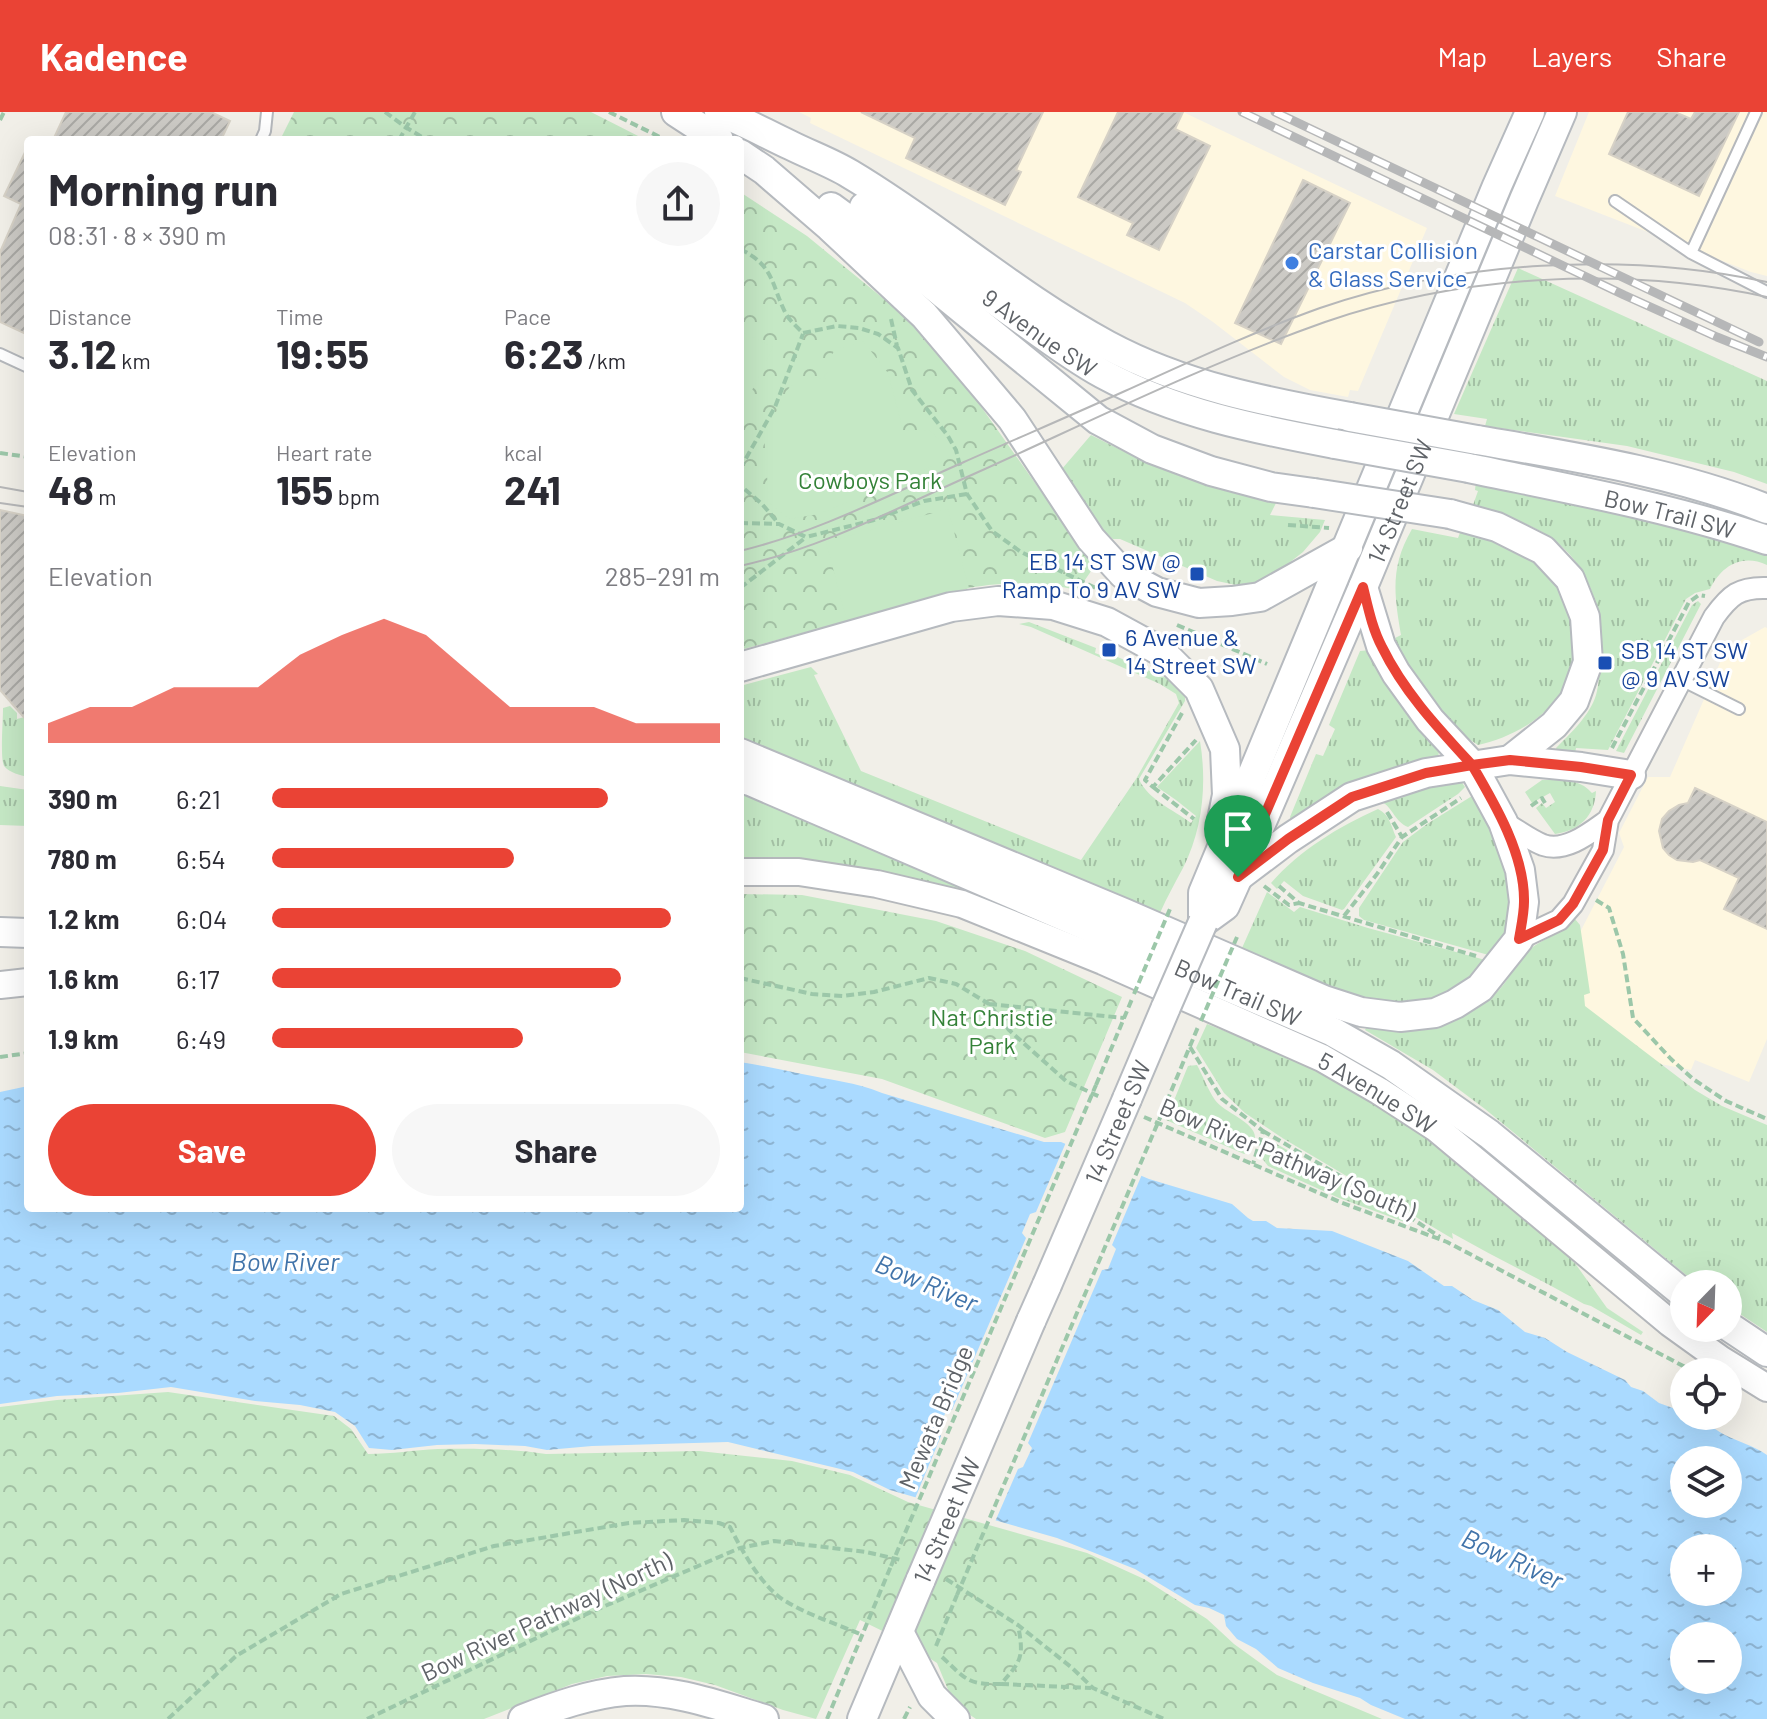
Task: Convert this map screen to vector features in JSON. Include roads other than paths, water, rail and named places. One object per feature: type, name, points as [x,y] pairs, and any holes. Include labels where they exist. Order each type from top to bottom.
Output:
[{"type":"main road","points":[[676,112],[713,136]]},
{"type":"main road","name":"9 Avenue SW","points":[[719,112],[848,172],[1027,297],[1109,346],[1187,381],[1267,402],[1350,417]]},
{"type":"main road","name":"14 Street SW","points":[[1031,1321],[1203,922],[1225,906],[1226,872],[1338,538],[1530,112]]},
{"type":"main road","name":"14 Street SW","points":[[1226,872],[1363,587],[1562,112]]},
{"type":"main road","name":"9 Avenue SW","points":[[786,143],[824,180],[1043,335],[1102,373],[1149,396],[1199,414],[1335,444]]},
{"type":"main road","points":[[744,157],[830,227],[924,315],[1012,419],[1091,539],[1123,574],[1157,592],[1199,603],[1260,597],[1338,538]]},
{"type":"main road","points":[[764,170],[811,192],[887,248],[1098,420],[1152,449],[1211,471],[1271,487],[1450,514],[1497,527],[1543,550],[1570,579],[1585,617],[1588,662],[1574,701],[1554,725],[1510,760]]},
{"type":"main road","name":"Bow Trail SW","points":[[1350,417],[1636,470],[1690,483],[1767,509]]},
{"type":"main road","name":"Bow Trail SW","points":[[1335,444],[1630,501],[1767,540]]},
{"type":"main road","points":[[744,755],[1324,1000],[1361,1012],[1400,1017],[1435,1013],[1480,988],[1519,939],[1524,902],[1520,870],[1503,822],[1472,765],[1430,720],[1396,673],[1378,639],[1363,587]]},
{"type":"main road","points":[[744,666],[951,607],[998,601],[1053,605],[1107,622],[1162,652],[1199,689],[1225,749],[1226,872],[1288,839],[1352,797],[1426,773],[1510,760],[1631,775]]},
{"type":"main road","name":"Bow Trail SW","points":[[744,779],[1333,1032],[1391,1065],[1489,1134],[1670,1283]]},
{"type":"main road","points":[[0,932],[24,933]]},
{"type":"main road","name":"14 Street NW","points":[[867,1707],[1031,1321]]},
{"type":"main road","points":[[1742,1335],[1767,1352]]},
{"type":"main road","points":[[899,1632],[932,1696],[955,1719]]},
{"type":"main road","points":[[523,1719],[564,1704],[626,1691],[688,1697],[764,1719]]},
{"type":"street","points":[[1519,939],[1559,920],[1573,904],[1603,850],[1608,820],[1714,617],[1735,593],[1760,588]]},
{"type":"street","points":[[1503,822],[1544,845],[1558,847],[1582,838],[1608,820]]},
{"type":"street","name":"5 Avenue SW","points":[[744,872],[799,872],[877,884],[962,904],[1103,961],[1322,1058],[1436,1128],[1670,1323],[1767,1388]]},
{"type":"street","points":[[0,985],[24,982]]},
{"type":"lane","points":[[263,136],[267,112]]},
{"type":"lane","points":[[1691,253],[1756,112]]},
{"type":"lane","points":[[1615,201],[1691,253],[1767,292]]},
{"type":"lane","points":[[0,354],[24,365]]},
{"type":"lane","points":[[1681,680],[1739,709]]},
{"type":"water","name":"Bow River","points":[[744,1063],[853,1084],[1044,1142],[1061,1142],[1149,1179],[1232,1204],[1253,1221],[1266,1221],[1277,1228],[1332,1231],[1408,1261],[1444,1286],[1452,1286],[1473,1300],[1498,1310],[1525,1332],[1545,1338],[1625,1380],[1631,1387],[1670,1407],[1670,1430],[1717,1430],[1767,1455],[1767,1719],[1405,1719],[1360,1698],[1278,1668],[1256,1649],[1237,1639],[1226,1626],[1224,1615],[1195,1605],[1135,1569],[1057,1538],[890,1490],[853,1472],[728,1442],[547,1450],[475,1444],[392,1450],[369,1448],[355,1426],[335,1412],[171,1387],[0,1404],[0,1092],[24,1087],[24,1212],[744,1212]]},
{"type":"tram line","points":[[744,550],[826,523],[1246,337],[1320,308],[1373,292],[1484,271],[1599,264],[1657,266],[1767,282]]},
{"type":"tram line","points":[[744,565],[830,538],[1193,375],[1281,338],[1378,306],[1433,293],[1544,280],[1657,281],[1767,297]]},
{"type":"tram line","points":[[0,487],[24,491]]},
{"type":"tram line","points":[[0,503],[24,506]]},
{"type":"railway","points":[[1242,112],[1624,295],[1767,357]]},
{"type":"railway","points":[[1275,112],[1759,342]]},
{"type":"place","name":"Carstar Collision & Glass Service","points":[[1292,263]]},
{"type":"place","name":"EB 14 ST SW @ Ramp To 9 AV SW","points":[[1197,574]]},
{"type":"place","name":"6 Avenue & 14 Street SW","points":[[1109,650]]},
{"type":"place","name":"SB 14 ST SW @ 9 AV SW","points":[[1605,663]]},
{"type":"park label","name":"Cowboys Park","points":[[870,479]]},
{"type":"park label","name":"Nat Christie Park","points":[[992,1030]]}]
